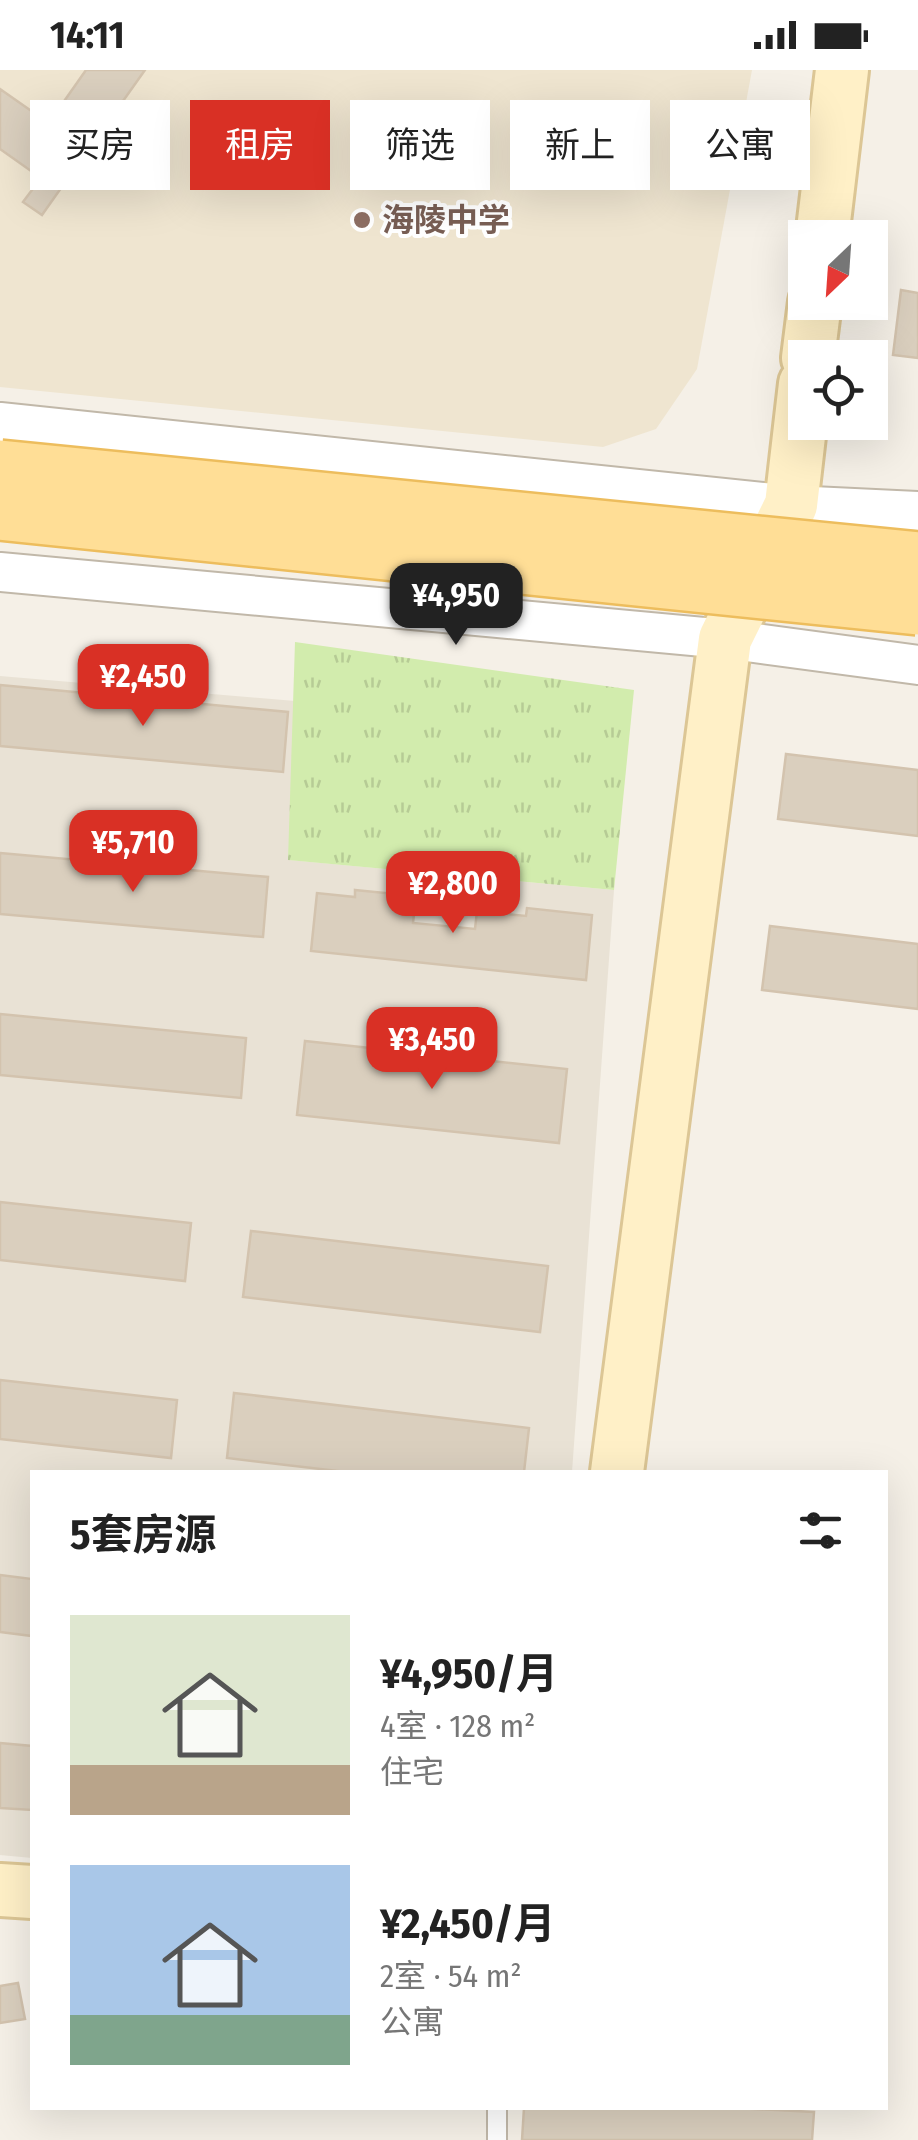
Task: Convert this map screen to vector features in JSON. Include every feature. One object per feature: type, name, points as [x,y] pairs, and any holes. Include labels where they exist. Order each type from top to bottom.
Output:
[{"type":"main road","points":[[0,468],[918,560]]},
{"type":"main road","points":[[0,512],[918,608]]},
{"type":"street","points":[[824,220],[842,70]]},
{"type":"street","points":[[0,422],[791,505],[918,511]]},
{"type":"street","points":[[617,1470],[724,638],[791,505],[799,440]]},
{"type":"street","points":[[0,572],[724,638],[918,665]]},
{"type":"street","points":[[0,1890],[30,1892]]},
{"type":"lane","points":[[497,2140],[498,2110]]},
{"type":"shaded area","name":"海陵中学","points":[[0,70],[752,70],[746,100],[670,100],[670,190],[730,190],[697,369],[656,429],[603,447],[0,387]]},
{"type":"shaded area","points":[[0,676],[295,701],[289,860],[614,890],[572,1470],[30,1470],[30,1858],[0,1855]]},
{"type":"green space","points":[[295,642],[634,690],[614,890],[288,860]]},
{"type":"building","points":[[86,70],[145,70],[124,100],[65,100]]},
{"type":"building","points":[[0,89],[30,110],[30,170],[0,149]]},
{"type":"building","points":[[32,190],[60,190],[42,215],[23,202]]},
{"type":"building","points":[[901,290],[918,293],[918,358],[893,355]]},
{"type":"building","points":[[0,685],[288,712],[283,772],[0,746]]},
{"type":"building","points":[[786,754],[918,770],[918,836],[778,819]]},
{"type":"building","points":[[0,853],[268,877],[263,937],[0,914]]},
{"type":"building","points":[[355,890],[416,896],[413,923],[475,929],[477,911],[526,916],[527,908],[592,915],[586,980],[311,951],[317,893],[355,897]]},
{"type":"building","points":[[770,926],[918,944],[918,1009],[762,990]]},
{"type":"building","points":[[0,1014],[246,1038],[241,1098],[0,1075]]},
{"type":"building","points":[[305,1041],[567,1069],[559,1143],[297,1115]]},
{"type":"building","points":[[0,1202],[191,1223],[185,1281],[0,1260]]},
{"type":"building","points":[[251,1231],[548,1266],[540,1332],[243,1297]]},
{"type":"building","points":[[0,1380],[177,1400],[171,1458],[0,1439]]},
{"type":"building","points":[[234,1393],[529,1428],[524,1470],[329,1470],[227,1458]]},
{"type":"building","points":[[0,1575],[30,1579],[30,1636],[0,1632]]},
{"type":"building","points":[[0,1743],[30,1746],[30,1810],[0,1808]]},
{"type":"building","points":[[18,1983],[25,2019],[0,2023],[0,1986]]},
{"type":"building","points":[[524,2110],[814,2112],[812,2140],[522,2140]]},
{"type":"place","name":"海陵中学","points":[[362,220]]}]
